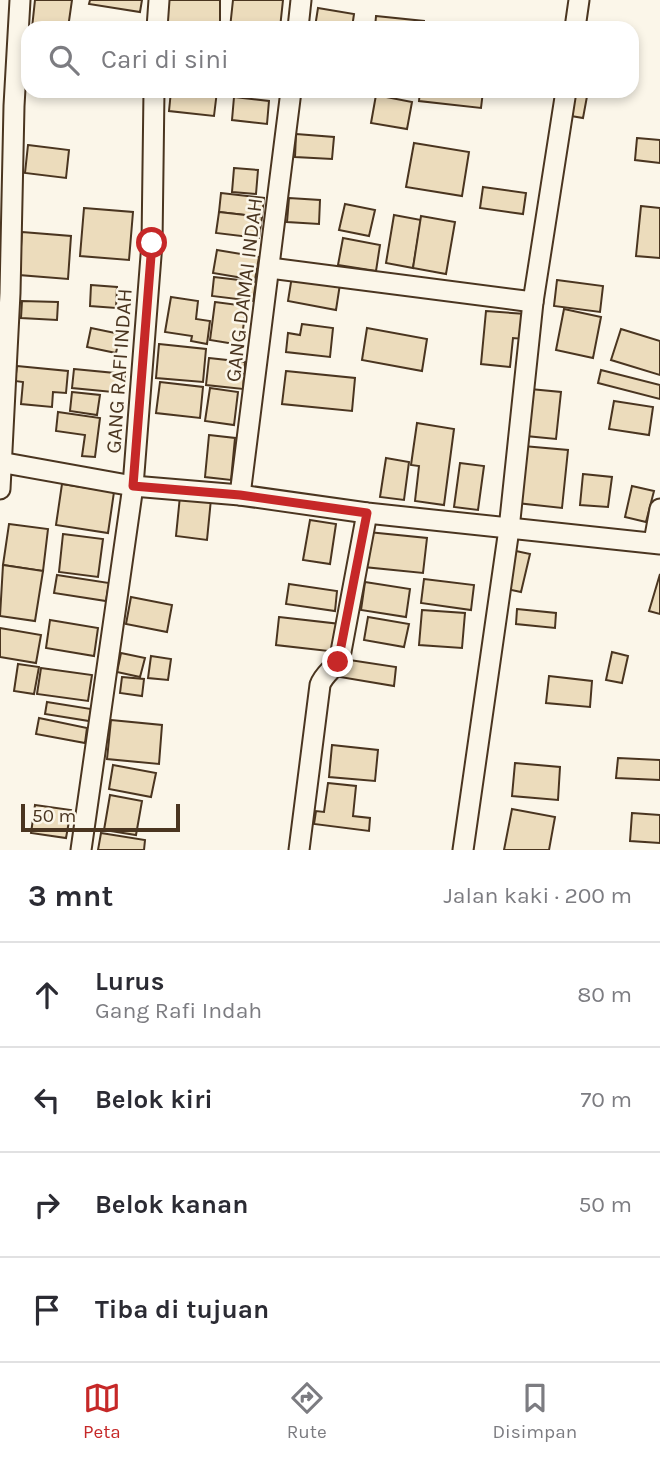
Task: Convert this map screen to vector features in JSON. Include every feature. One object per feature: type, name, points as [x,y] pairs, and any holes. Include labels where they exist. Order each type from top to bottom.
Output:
[{"type":"street","points":[[0,489],[20,0]]},
{"type":"street","points":[[158,21],[159,0]]},
{"type":"street","points":[[299,21],[301,0]]},
{"type":"street","points":[[576,21],[579,0]]},
{"type":"street","name":"GANG RAFI INDAH","points":[[81,850],[133,486],[152,243],[154,98]]},
{"type":"street","name":"GANG DAMAI INDAH","points":[[240,495],[290,98]]},
{"type":"street","points":[[463,850],[509,529],[533,302],[565,98]]},
{"type":"street","points":[[270,268],[533,302]]},
{"type":"street","points":[[1,462],[133,486],[240,495],[367,513],[657,543],[660,509]]},
{"type":"street","points":[[299,850],[320,685],[323,676],[340,657],[367,513]]},
{"type":"building","points":[[35,0],[72,0],[69,21],[33,21]]},
{"type":"building","points":[[90,0],[142,0],[140,12],[89,4]]},
{"type":"building","points":[[168,0],[220,0],[220,21],[168,21]]},
{"type":"building","points":[[233,0],[283,0],[281,21],[231,21]]},
{"type":"building","points":[[318,8],[354,14],[353,21],[316,21]]},
{"type":"building","points":[[376,16],[424,21],[376,21]]},
{"type":"building","points":[[170,98],[216,98],[214,116],[169,111]]},
{"type":"building","points":[[234,98],[269,101],[267,124],[232,120]]},
{"type":"building","points":[[375,98],[412,102],[407,129],[371,123]]},
{"type":"building","points":[[419,98],[482,98],[481,108],[419,101]]},
{"type":"building","points":[[568,98],[587,98],[583,118],[565,115]]},
{"type":"building","points":[[296,134],[334,137],[332,159],[295,157]]},
{"type":"building","points":[[637,138],[660,140],[660,163],[635,160]]},
{"type":"building","points":[[414,143],[469,152],[462,196],[406,187]]},
{"type":"building","points":[[28,145],[69,150],[66,178],[25,173]]},
{"type":"building","points":[[234,168],[258,170],[256,194],[232,192]]},
{"type":"building","points":[[483,187],[526,193],[523,214],[480,208]]},
{"type":"building","points":[[221,193],[264,198],[262,217],[219,212]]},
{"type":"building","points":[[289,198],[320,200],[319,224],[287,222]]},
{"type":"building","points":[[345,204],[375,210],[369,236],[339,230]]},
{"type":"building","points":[[641,206],[660,208],[660,258],[636,256]]},
{"type":"building","points":[[84,208],[133,212],[129,260],[80,256]]},
{"type":"building","points":[[219,212],[262,217],[259,238],[216,233]]},
{"type":"building","points":[[394,215],[421,220],[413,268],[386,263]]},
{"type":"building","points":[[421,216],[455,222],[446,274],[413,268]]},
{"type":"building","points":[[22,232],[71,236],[68,279],[19,275]]},
{"type":"building","points":[[343,238],[380,245],[376,271],[338,265]]},
{"type":"building","points":[[217,250],[259,257],[255,280],[213,273]]},
{"type":"building","points":[[292,276],[340,284],[336,310],[288,301]]},
{"type":"building","points":[[214,277],[256,282],[253,301],[212,296]]},
{"type":"building","points":[[557,280],[603,286],[600,312],[554,306]]},
{"type":"building","points":[[91,285],[117,287],[116,308],[90,306]]},
{"type":"building","points":[[171,297],[198,301],[196,319],[210,321],[207,344],[191,341],[192,336],[165,332]]},
{"type":"building","points":[[22,301],[58,302],[57,320],[21,318]]},
{"type":"building","points":[[215,302],[246,306],[241,345],[210,340]]},
{"type":"building","points":[[564,309],[601,317],[593,358],[556,350]]},
{"type":"building","points":[[486,311],[526,314],[524,339],[513,338],[510,367],[481,364]]},
{"type":"building","points":[[302,324],[333,328],[330,357],[286,352],[288,333],[300,335]]},
{"type":"building","points":[[91,328],[120,334],[116,353],[87,347]]},
{"type":"building","points":[[367,328],[427,339],[422,371],[362,360]]},
{"type":"building","points":[[621,329],[660,341],[660,375],[611,360]]},
{"type":"building","points":[[159,344],[206,349],[203,382],[156,378]]},
{"type":"building","points":[[209,358],[245,362],[243,389],[206,385]]},
{"type":"building","points":[[17,366],[68,371],[66,393],[53,392],[52,407],[21,404],[23,382],[15,381]]},
{"type":"building","points":[[74,369],[125,374],[123,393],[72,388]]},
{"type":"building","points":[[601,370],[660,385],[660,399],[598,383]]},
{"type":"building","points":[[286,371],[355,378],[352,411],[282,404]]},
{"type":"building","points":[[160,382],[203,387],[200,418],[156,413]]},
{"type":"building","points":[[210,388],[238,392],[234,425],[205,421]]},
{"type":"building","points":[[530,389],[561,392],[556,439],[526,436]]},
{"type":"building","points":[[72,392],[100,395],[97,415],[70,411]]},
{"type":"building","points":[[614,401],[653,407],[649,435],[609,429]]},
{"type":"building","points":[[58,412],[100,418],[95,457],[82,456],[85,435],[56,431]]},
{"type":"building","points":[[417,423],[454,429],[444,505],[415,501],[419,466],[411,465]]},
{"type":"building","points":[[209,435],[235,438],[231,480],[205,477]]},
{"type":"building","points":[[523,446],[568,450],[562,508],[517,503]]},
{"type":"building","points":[[386,458],[409,462],[404,500],[380,497]]},
{"type":"building","points":[[460,463],[484,466],[478,510],[454,507]]},
{"type":"building","points":[[583,474],[612,477],[608,507],[580,505]]},
{"type":"building","points":[[62,484],[114,492],[108,533],[56,525]]},
{"type":"building","points":[[632,486],[654,491],[646,522],[625,517]]},
{"type":"building","points":[[180,496],[211,499],[207,540],[176,536]]},
{"type":"building","points":[[310,520],[336,524],[330,564],[303,560]]},
{"type":"building","points":[[9,524],[48,529],[43,571],[3,565]]},
{"type":"building","points":[[368,532],[427,538],[423,573],[364,567]]},
{"type":"building","points":[[63,534],[103,539],[98,577],[59,572]]},
{"type":"building","points":[[516,551],[530,554],[521,592],[507,589]]},
{"type":"building","points":[[3,565],[43,571],[35,621],[0,616]]},
{"type":"building","points":[[660,574],[660,614],[649,611]]},
{"type":"building","points":[[57,575],[109,583],[106,601],[54,593]]},
{"type":"building","points":[[424,579],[474,585],[471,610],[421,603]]},
{"type":"building","points":[[365,582],[410,589],[406,617],[361,610]]},
{"type":"building","points":[[289,584],[337,591],[335,611],[286,604]]},
{"type":"building","points":[[131,597],[172,605],[167,632],[126,624]]},
{"type":"building","points":[[517,609],[556,613],[555,628],[516,624]]},
{"type":"building","points":[[422,610],[465,613],[462,648],[419,645]]},
{"type":"building","points":[[279,617],[340,624],[337,652],[276,645]]},
{"type":"building","points":[[368,617],[409,624],[404,647],[364,640]]},
{"type":"building","points":[[50,620],[98,628],[94,656],[46,648]]},
{"type":"building","points":[[0,628],[41,635],[36,663],[0,657]]},
{"type":"building","points":[[612,652],[628,656],[622,683],[606,680]]},
{"type":"building","points":[[121,653],[145,658],[140,677],[117,672]]},
{"type":"building","points":[[151,656],[171,659],[168,680],[148,678]]},
{"type":"building","points":[[343,659],[396,667],[394,686],[340,677]]},
{"type":"building","points":[[18,664],[39,667],[34,694],[14,691]]},
{"type":"building","points":[[41,668],[92,675],[88,701],[37,694]]},
{"type":"building","points":[[549,676],[592,681],[590,707],[546,703]]},
{"type":"building","points":[[122,677],[144,679],[142,696],[120,693]]},
{"type":"building","points":[[47,702],[91,709],[89,721],[45,714]]},
{"type":"building","points":[[39,718],[87,728],[85,743],[36,734]]},
{"type":"building","points":[[111,720],[162,725],[159,764],[107,759]]},
{"type":"building","points":[[332,745],[378,750],[375,781],[329,777]]},
{"type":"building","points":[[618,758],[660,760],[660,780],[616,778]]},
{"type":"building","points":[[515,763],[560,767],[558,800],[512,796]]},
{"type":"building","points":[[113,765],[156,773],[151,797],[109,789]]},
{"type":"building","points":[[328,783],[356,786],[353,816],[370,818],[369,831],[314,824],[316,811],[324,812]]},
{"type":"building","points":[[110,795],[142,801],[136,835],[104,830]]},
{"type":"building","points":[[35,805],[71,810],[66,838],[31,833]]},
{"type":"building","points":[[512,809],[555,817],[549,850],[504,850]]},
{"type":"building","points":[[632,813],[660,815],[660,843],[630,841]]},
{"type":"building","points":[[101,833],[145,840],[144,850],[98,850]]},
{"type":"route","points":[[152,243],[133,486],[240,495],[367,513],[338,662]]}]
